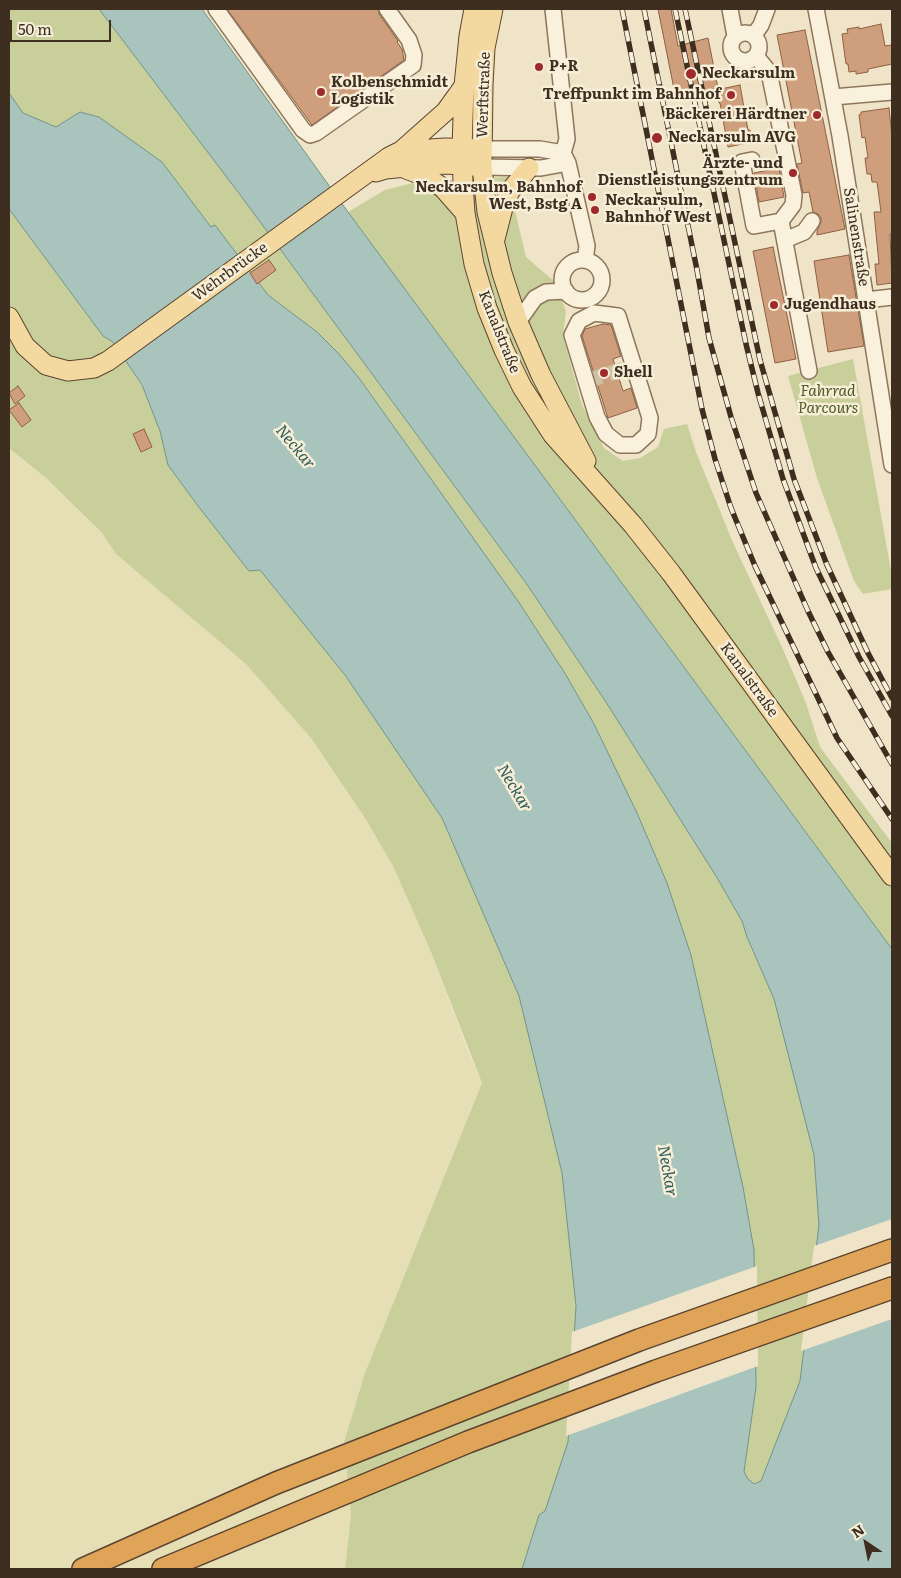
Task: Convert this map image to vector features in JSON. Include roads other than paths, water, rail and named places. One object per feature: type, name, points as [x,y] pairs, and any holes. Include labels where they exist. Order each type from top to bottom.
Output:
[{"type":"highway","points":[[83,1569],[276,1483],[639,1340],[892,1250]]},
{"type":"highway","points":[[163,1569],[468,1442],[656,1371],[892,1288]]},
{"type":"main road","name":"Werftstraße","points":[[462,157],[464,86],[474,9]]},
{"type":"main road","name":"Werftstraße","points":[[482,158],[485,48],[493,9]]},
{"type":"main road","name":"Wehrbrücke","points":[[9,317],[25,346],[46,365],[68,371],[94,368],[108,361],[389,157],[400,159],[446,111],[464,86]]},
{"type":"main road","points":[[400,159],[445,148],[462,157],[482,158]]},
{"type":"main road","name":"Kanalstraße","points":[[462,157],[465,213],[474,264],[487,308],[522,388],[553,435],[601,488],[671,573],[892,876]]},
{"type":"main road","name":"Kanalstraße","points":[[482,158],[487,212],[502,273],[518,322],[540,375],[601,488]]},
{"type":"main road","points":[[400,159],[443,188],[465,213]]},
{"type":"main road","points":[[494,243],[503,208],[510,191],[529,168]]},
{"type":"street","points":[[216,9],[303,130],[310,135],[316,133],[413,65],[414,55],[408,40],[386,9]]},
{"type":"street","points":[[552,9],[567,139],[565,158],[587,246],[585,260]]},
{"type":"street","points":[[730,9],[735,36]]},
{"type":"street","points":[[754,35],[761,25],[767,9]]},
{"type":"street","name":"Salinenstraße","points":[[816,9],[833,97],[892,465]]},
{"type":"street","points":[[744,32],[754,35],[759,45],[756,56],[751,60],[744,61],[732,55],[731,41],[735,36],[744,32]]},
{"type":"street","points":[[752,160],[742,162],[754,226],[781,221],[793,205],[794,195],[769,72],[756,56]]},
{"type":"street","points":[[833,97],[892,92]]},
{"type":"street","name":"Werftstraße","points":[[482,158],[540,149],[565,158]]},
{"type":"street","points":[[482,158],[529,168],[540,168],[565,158]]},
{"type":"street","points":[[781,221],[809,371]]},
{"type":"street","points":[[785,240],[804,232],[812,221]]},
{"type":"street","points":[[585,260],[570,264],[565,270],[563,284],[566,291],[572,297],[591,306],[618,316],[650,418],[648,434],[636,445],[620,445],[606,434],[597,416],[572,335],[579,321],[591,306],[599,292],[602,280],[597,267],[585,260]]},
{"type":"street","points":[[518,322],[535,298],[546,292],[566,291]]},
{"type":"street","points":[[866,300],[892,297]]},
{"type":"water","name":"Neckar","points":[[99,9],[202,9],[348,212],[892,949],[892,1569],[522,1569],[539,1515],[545,1511],[568,1442],[576,1306],[562,1173],[519,996],[442,818],[345,675],[260,570],[249,571],[168,465],[160,431],[142,385],[113,342],[103,336],[9,209],[9,93],[23,113],[56,127],[80,112],[99,117],[162,162],[211,227],[215,225],[268,295],[317,332],[359,378],[518,601],[566,675],[594,724],[637,813],[667,883],[691,955],[743,1187],[754,1250],[756,1387],[744,1472],[754,1484],[761,1481],[800,1381],[819,1225],[814,1155],[774,999],[742,921],[716,876],[604,699],[526,583],[241,196]]},
{"type":"tunnel","points":[[587,381],[633,366]]},
{"type":"railway","points":[[622,9],[702,409],[715,459],[731,508],[755,566],[837,738],[892,819]]},
{"type":"railway","points":[[644,9],[709,338],[731,417],[756,493],[808,611],[828,652],[892,764]]},
{"type":"railway","points":[[675,9],[746,344],[783,479],[816,568],[859,657],[892,716]]},
{"type":"railway","points":[[685,9],[760,360],[794,479],[827,565],[868,653],[892,698]]},
{"type":"place","name":"P+R","points":[[539,67]]},
{"type":"place","name":"Neckarsulm","points":[[691,74]]},
{"type":"place","name":"Kolbenschmidt Logistik","points":[[321,92]]},
{"type":"place","name":"Treffpunkt im Bahnhof","points":[[731,95]]},
{"type":"place","name":"Bäckerei Härdtner","points":[[817,115]]},
{"type":"place","name":"Neckarsulm AVG","points":[[657,138]]},
{"type":"place","name":"Ärzte- und Dienstleistungszentrum","points":[[793,173]]},
{"type":"place","name":"Neckarsulm, Bahnhof West, Bstg A","points":[[592,197]]},
{"type":"place","name":"Neckarsulm, Bahnhof West","points":[[595,210]]},
{"type":"place","name":"Jugendhaus","points":[[774,305]]},
{"type":"place","name":"Shell","points":[[604,373]]},
{"type":"park label","name":"Fahrrad Parcours","points":[[828,400]]}]
